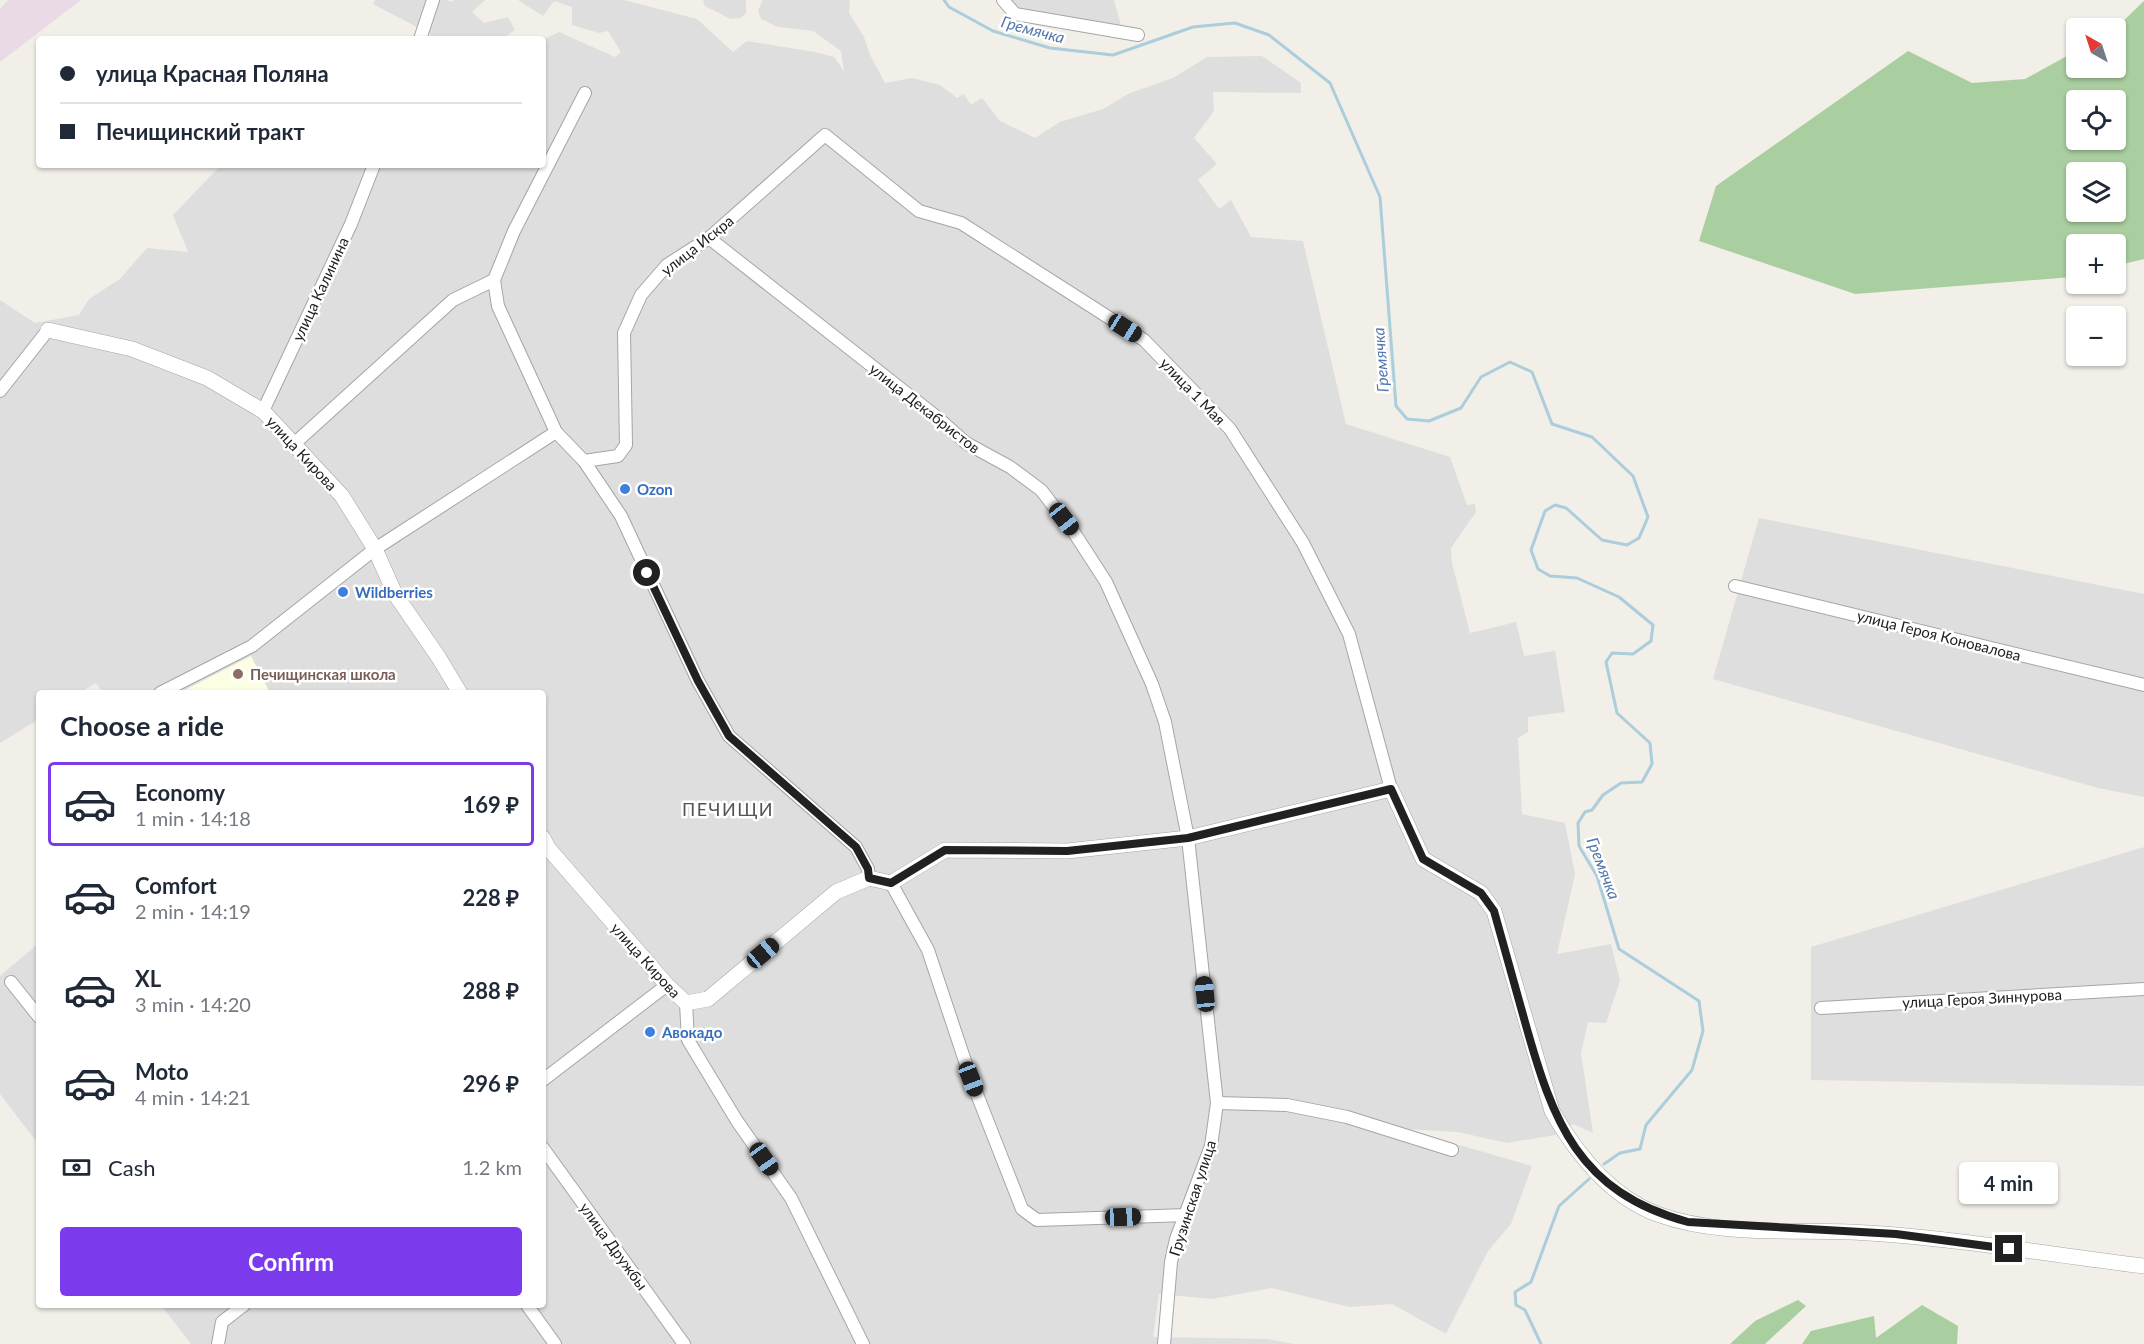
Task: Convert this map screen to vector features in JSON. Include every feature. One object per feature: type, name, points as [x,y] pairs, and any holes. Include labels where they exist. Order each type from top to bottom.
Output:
[{"type":"street","points":[[421,36],[434,0]]},
{"type":"street","points":[[1003,0],[1015,14],[1138,35]]},
{"type":"street","points":[[585,93],[514,231],[494,280],[498,306],[556,432],[584,461],[621,516],[698,681],[729,736],[856,847],[868,869],[869,878]]},
{"type":"street","name":"улица Искра","points":[[584,461],[618,456],[626,445],[624,333],[641,295],[666,265],[710,238],[825,135]]},
{"type":"street","name":"улица 1 Мая","points":[[825,135],[919,211],[961,223],[1144,340],[1230,429],[1303,543],[1349,634],[1391,789]]},
{"type":"street","name":"улица Калинина","points":[[263,411],[351,224],[373,168]]},
{"type":"street","name":"улица Декабристов","points":[[710,238],[938,418],[966,443],[1010,467],[1041,490],[1076,534],[1106,582],[1152,684],[1165,722],[1188,838]]},
{"type":"street","points":[[295,443],[453,300],[494,280]]},
{"type":"street","points":[[0,391],[20,362],[48,330]]},
{"type":"street","name":"улица Кирова","points":[[48,330],[132,349],[207,378],[263,411],[342,496],[375,549],[395,594],[439,657],[458,690]]},
{"type":"street","points":[[166,690],[252,646],[375,549],[556,432]]},
{"type":"street","name":"улица Героя Коновалова","points":[[1735,586],[2144,686]]},
{"type":"street","points":[[686,1004],[708,999],[836,892],[869,878],[891,883],[945,850],[1067,851],[1188,838],[1391,789],[1423,859],[1481,893],[1494,911],[1552,1110],[1576,1148],[1615,1190],[1657,1214],[1688,1222],[1896,1234],[2144,1266]]},
{"type":"street","name":"Грузинская улица","points":[[1164,1344],[1171,1262],[1176,1239],[1187,1215],[1211,1146],[1217,1103],[1188,838]]},
{"type":"street","name":"улица Кирова","points":[[546,844],[667,986],[686,1004],[688,1040],[737,1121],[791,1198],[863,1344]]},
{"type":"street","points":[[891,883],[928,950],[971,1079],[1022,1209],[1037,1220],[1187,1215]]},
{"type":"street","points":[[11,982],[36,1013]]},
{"type":"street","points":[[546,1078],[667,986]]},
{"type":"street","name":"улица Героя Зиннурова","points":[[1821,1008],[2144,988]]},
{"type":"street","points":[[1217,1103],[1287,1105],[1347,1117],[1452,1150]]},
{"type":"street","name":"улица Дружбы","points":[[546,1152],[684,1344]]},
{"type":"street","points":[[218,1344],[222,1322],[240,1308]]},
{"type":"street","points":[[528,1308],[555,1344]]},
{"type":"shaded area","points":[[8,0],[81,0],[0,62],[0,9]]},
{"type":"shaded area","points":[[375,0],[447,0],[452,2],[454,0],[485,0],[472,12],[484,23],[508,17],[515,30],[506,36],[430,36],[430,34],[373,4]]},
{"type":"shaded area","points":[[518,0],[624,0],[697,19],[733,52],[747,41],[815,52],[834,57],[844,71],[841,51],[813,31],[778,27],[761,19],[758,10],[763,0],[850,0],[849,13],[864,37],[870,55],[885,83],[912,78],[940,85],[957,98],[964,94],[971,105],[982,98],[1000,121],[1035,138],[1060,122],[1103,109],[1130,93],[1173,78],[1207,57],[1262,56],[1301,83],[1301,93],[1213,92],[1214,111],[1194,138],[1217,164],[1198,180],[1219,209],[1231,200],[1251,237],[1303,241],[1346,424],[1450,457],[1467,505],[1475,504],[1476,512],[1451,548],[1452,563],[1470,633],[1516,622],[1524,656],[1555,651],[1565,712],[1528,717],[1528,732],[1518,738],[1522,814],[1565,823],[1575,874],[1557,954],[1611,944],[1620,981],[1606,1023],[1588,1022],[1581,1053],[1593,1133],[1573,1124],[1555,1135],[1507,1143],[1458,1132],[1404,1129],[1532,1166],[1511,1224],[1488,1251],[1446,1334],[1392,1304],[1349,1307],[1272,1288],[1212,1299],[1159,1294],[1153,1337],[1268,1339],[1294,1344],[191,1344],[163,1308],[546,1308],[546,690],[101,690],[96,683],[84,690],[36,690],[36,721],[0,743],[0,300],[35,323],[79,315],[89,299],[120,279],[147,248],[188,252],[173,215],[218,168],[546,168],[546,38],[559,32],[615,57],[621,52],[608,31],[599,33],[572,25],[572,7],[554,1],[543,16]]},
{"type":"shaded area","points":[[703,0],[746,0],[746,13],[740,18],[731,19],[705,6]]},
{"type":"shaded area","points":[[999,0],[1114,0],[1122,29],[1015,13]]},
{"type":"shaded area","points":[[1759,518],[2144,594],[2144,797],[2098,788],[1713,679]]},
{"type":"shaded area","name":"Печищинская школа","points":[[251,656],[268,690],[185,690]]},
{"type":"shaded area","points":[[2144,847],[2144,1086],[1811,1080],[1811,947]]},
{"type":"shaded area","points":[[36,946],[36,1141],[0,1094],[0,976]]},
{"type":"green space","points":[[2144,1],[2144,259],[2126,263],[2126,234],[2066,234],[2066,277],[1855,294],[1699,241],[1716,186],[1908,51],[1972,83],[2025,79],[2066,56],[2066,78],[2126,78],[2126,18]]},
{"type":"green space","points":[[1798,1300],[1806,1306],[1765,1344],[1730,1344],[1755,1321]]},
{"type":"green space","points":[[1922,1305],[1958,1326],[1957,1344],[1802,1344],[1811,1331],[1874,1316],[1876,1338]]},
{"type":"waterway","name":"Гремячка","points":[[944,0],[949,7],[993,31],[1050,48],[1113,55],[1193,27],[1235,23],[1269,35],[1330,83],[1380,197],[1396,406],[1407,419],[1429,421],[1461,408],[1481,377],[1510,362],[1532,372],[1552,424],[1592,437],[1633,476],[1648,517],[1639,538],[1627,545],[1602,540],[1566,508],[1555,505],[1545,511],[1531,550],[1538,569],[1550,576],[1577,578],[1619,597],[1653,625],[1651,641],[1633,654],[1612,653],[1606,662],[1617,713],[1650,743],[1652,764],[1642,782],[1621,783],[1603,795],[1592,810],[1585,812],[1578,823],[1579,846],[1597,876],[1619,949],[1699,1001],[1703,1031],[1692,1070],[1646,1125],[1640,1149],[1620,1153],[1604,1164]]},
{"type":"waterway","name":"Гремячка","points":[[1541,1344],[1525,1310],[1516,1305],[1515,1292],[1531,1282],[1559,1206],[1589,1179]]},
{"type":"place","name":"Ozon","points":[[625,489]]},
{"type":"place","name":"Wildberries","points":[[343,592]]},
{"type":"place","name":"Печищинская школа","points":[[238,674]]},
{"type":"place","name":"Авокадо","points":[[650,1032]]},
{"type":"district","name":"ПЕЧИЩИ","points":[[728,809]]},
{"type":"route","points":[[647,573],[698,681],[729,736],[856,847],[868,869],[869,878],[891,883],[945,850],[1067,851],[1188,838],[1391,789],[1423,859],[1481,893],[1494,911],[1536,1063],[1552,1110],[1584,1158],[1615,1190],[1657,1214],[1711,1226],[1896,1234],[2009,1249]]}]
